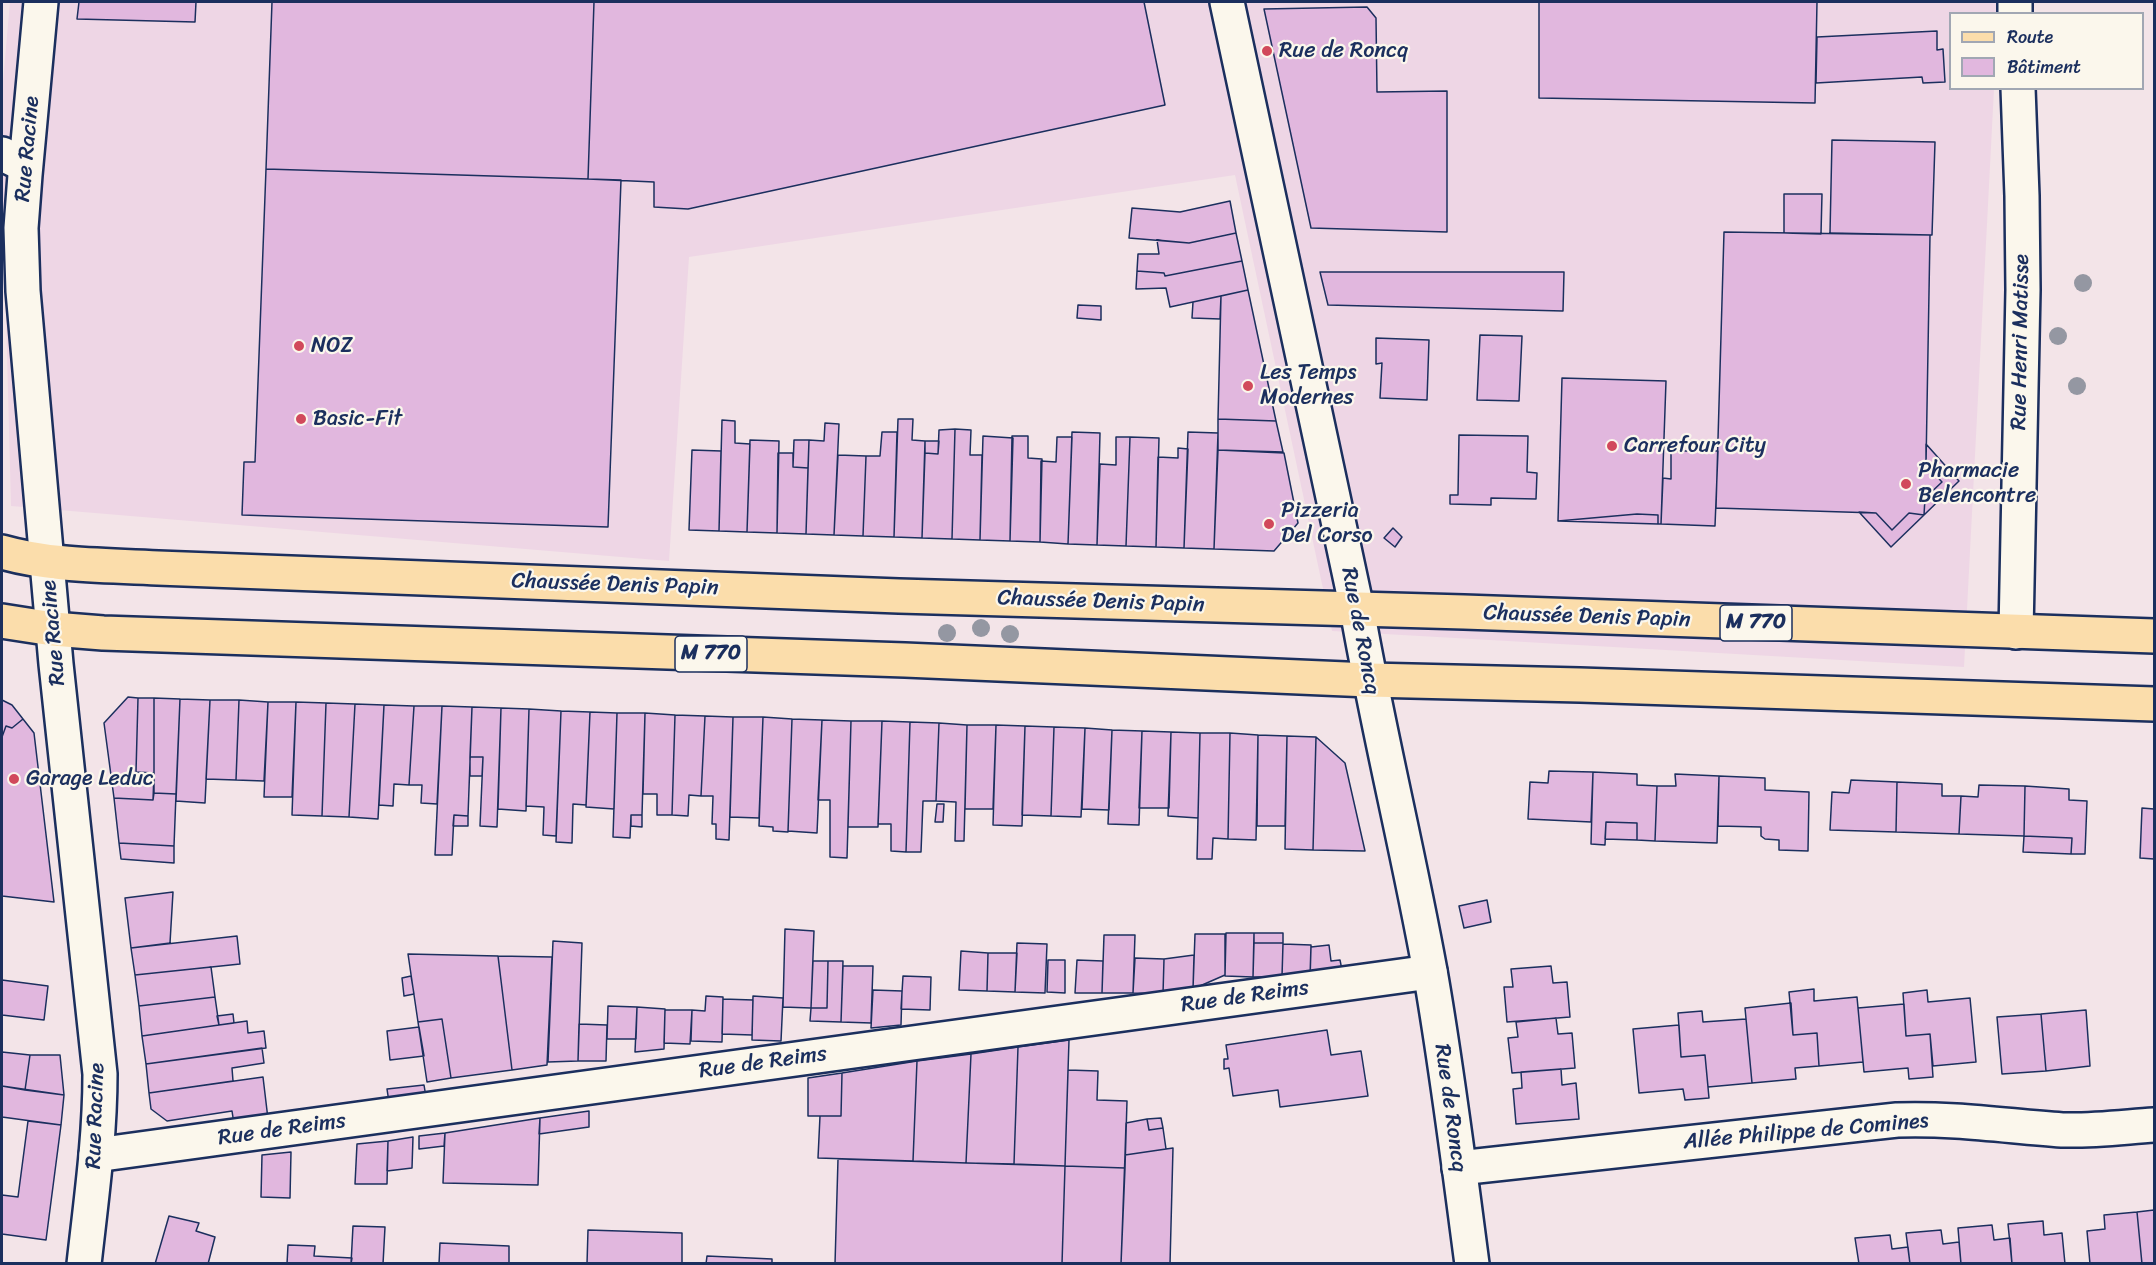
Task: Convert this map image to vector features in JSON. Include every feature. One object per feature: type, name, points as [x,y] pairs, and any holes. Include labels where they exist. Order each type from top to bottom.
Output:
[{"type":"main road","name":"M 770","points":[[2,552],[48,561]]},
{"type":"main road","name":"Chaussée Denis Papin","points":[[48,561],[158,568],[899,596],[2154,636]]},
{"type":"main road","name":"M 770","points":[[2,621],[53,629],[283,640],[905,660],[1370,680],[2154,704]]},
{"type":"street","name":"Rue Racine","points":[[41,2],[14,159],[21,228],[23,291],[53,629],[98,1039],[100,1110],[84,1263]]},
{"type":"street","name":"Rue de Roncq","points":[[1227,2],[1358,609],[1370,680],[1430,972],[1472,1263]]},
{"type":"street","name":"Rue Henri Matisse","points":[[2016,632],[2023,290],[2018,90]]},
{"type":"street","name":"Rue de Reims","points":[[96,1155],[1430,972]]},
{"type":"street","name":"Allée Philippe de Comines","points":[[1459,1168],[1897,1120],[1963,1120],[2063,1130],[2154,1125]]},
{"type":"shaded area","points":[[10,2],[1999,2],[1998,12],[1949,12],[1949,90],[1994,90],[1964,667],[1332,631],[1235,175],[689,257],[669,561],[11,506],[2,93]]},
{"type":"building","points":[[79,2],[196,2],[195,22],[77,19]]},
{"type":"building","points":[[272,2],[594,2],[588,179],[266,169]]},
{"type":"building","points":[[594,2],[1144,2],[1165,105],[688,209],[654,207],[654,182],[588,179]]},
{"type":"building","points":[[1539,2],[1817,2],[1815,103],[1539,98]]},
{"type":"building","points":[[1367,7],[1376,18],[1377,92],[1447,91],[1447,232],[1311,228],[1264,9]]},
{"type":"building","points":[[1937,31],[1937,50],[1943,49],[1945,82],[1923,83],[1922,77],[1816,83],[1817,37]]},
{"type":"building","points":[[1832,140],[1935,142],[1932,235],[1830,233]]},
{"type":"building","points":[[266,169],[621,180],[608,527],[242,515],[244,462],[255,462]]},
{"type":"building","points":[[1784,194],[1822,194],[1821,234],[1784,233]]},
{"type":"building","points":[[1230,201],[1236,233],[1189,243],[1129,238],[1132,208],[1180,212]]},
{"type":"building","points":[[1724,232],[1930,235],[1926,465],[1942,482],[1925,498],[1924,515],[1909,513],[1892,530],[1876,513],[1716,508]]},
{"type":"building","points":[[1236,233],[1242,261],[1165,276],[1164,273],[1137,271],[1138,254],[1159,254],[1157,240],[1189,243]]},
{"type":"building","points":[[1242,261],[1248,290],[1170,307],[1166,288],[1136,289],[1137,271],[1164,273],[1165,276]]},
{"type":"building","points":[[1320,272],[1564,272],[1563,311],[1328,305]]},
{"type":"building","points":[[1248,290],[1276,421],[1218,419],[1221,296]]},
{"type":"building","points":[[1221,296],[1220,319],[1192,318],[1193,302]]},
{"type":"building","points":[[1078,305],[1101,306],[1101,320],[1077,318]]},
{"type":"building","points":[[1480,335],[1522,336],[1519,401],[1477,400]]},
{"type":"building","points":[[1376,338],[1429,340],[1427,400],[1380,398],[1382,363],[1376,364]]},
{"type":"building","name":"Carrefour City","points":[[1562,378],[1666,381],[1661,524],[1658,524],[1658,515],[1637,514],[1558,521]]},
{"type":"building","points":[[898,419],[913,419],[912,440],[925,441],[922,538],[894,537]]},
{"type":"building","points":[[1218,419],[1276,421],[1283,452],[1218,450]]},
{"type":"building","points":[[722,420],[735,421],[735,443],[750,444],[747,532],[719,531]]},
{"type":"building","points":[[825,423],[839,424],[834,535],[806,534],[809,440],[824,441]]},
{"type":"building","points":[[955,429],[971,430],[970,455],[982,455],[980,540],[952,539]]},
{"type":"building","points":[[955,429],[952,539],[922,538],[925,453],[938,454],[939,430]]},
{"type":"building","points":[[882,432],[897,432],[894,537],[863,536],[866,456],[880,456]]},
{"type":"building","points":[[1072,432],[1100,433],[1097,545],[1068,544]]},
{"type":"building","points":[[1188,432],[1218,433],[1214,549],[1184,548]]},
{"type":"building","points":[[1459,435],[1528,436],[1527,472],[1537,473],[1536,499],[1491,498],[1491,505],[1450,504],[1450,495],[1458,495]]},
{"type":"building","points":[[983,436],[1013,438],[1010,541],[980,540]]},
{"type":"building","points":[[1012,436],[1028,436],[1028,458],[1042,459],[1040,542],[1010,541]]},
{"type":"building","points":[[1057,437],[1072,437],[1068,544],[1040,542],[1041,461],[1056,462]]},
{"type":"building","points":[[1116,437],[1130,437],[1126,546],[1097,545],[1100,464],[1116,465]]},
{"type":"building","points":[[1130,437],[1159,438],[1156,547],[1126,546]]},
{"type":"building","points":[[750,440],[779,441],[777,533],[747,532]]},
{"type":"building","points":[[794,440],[809,440],[808,468],[793,467]]},
{"type":"building","points":[[925,441],[939,441],[938,454],[925,453]]},
{"type":"building","points":[[1926,444],[1959,481],[1924,515],[1925,498],[1942,482],[1926,465]]},
{"type":"building","points":[[1178,448],[1188,449],[1184,548],[1156,547],[1158,457],[1178,458]]},
{"type":"building","points":[[692,450],[721,451],[719,531],[689,530]]},
{"type":"building","points":[[1218,450],[1284,453],[1298,523],[1274,551],[1214,549]]},
{"type":"building","points":[[1671,451],[1718,451],[1715,526],[1661,524],[1663,478],[1671,479]]},
{"type":"building","points":[[778,453],[793,453],[793,467],[808,468],[806,534],[777,533]]},
{"type":"building","points":[[838,455],[866,456],[863,536],[834,535]]},
{"type":"building","points":[[1859,512],[1876,513],[1892,530],[1909,513],[1924,515],[1891,547]]},
{"type":"building","points":[[1637,514],[1658,515],[1658,524],[1558,521]]},
{"type":"building","points":[[1393,528],[1402,537],[1395,547],[1384,538]]},
{"type":"building","points":[[128,697],[138,698],[136,772],[154,773],[153,800],[114,798],[104,723]]},
{"type":"building","points":[[138,698],[154,698],[154,773],[136,772]]},
{"type":"building","points":[[154,698],[180,699],[176,794],[154,793]]},
{"type":"building","points":[[180,699],[210,700],[205,803],[176,801]]},
{"type":"building","points":[[2,700],[12,705],[23,719],[12,728],[6,726],[2,737]]},
{"type":"building","points":[[210,700],[239,700],[236,780],[206,779]]},
{"type":"building","points":[[239,700],[268,702],[264,781],[236,780]]},
{"type":"building","points":[[268,702],[296,702],[292,797],[264,797]]},
{"type":"building","points":[[296,702],[326,703],[322,816],[292,815]]},
{"type":"building","points":[[326,703],[355,704],[349,817],[322,816]]},
{"type":"building","points":[[355,704],[384,705],[378,819],[349,817]]},
{"type":"building","points":[[384,705],[414,706],[409,785],[394,784],[393,806],[379,805]]},
{"type":"building","points":[[414,706],[442,706],[437,804],[421,803],[422,785],[409,785]]},
{"type":"building","points":[[442,706],[472,707],[468,816],[454,815],[452,855],[435,855]]},
{"type":"building","points":[[472,707],[501,708],[497,827],[480,826],[483,757],[470,757]]},
{"type":"building","points":[[501,708],[529,709],[526,811],[498,809]]},
{"type":"building","points":[[529,709],[561,711],[556,836],[543,835],[544,807],[526,806]]},
{"type":"building","points":[[561,711],[590,712],[586,805],[573,804],[572,843],[556,842]]},
{"type":"building","points":[[590,712],[617,713],[614,809],[586,807]]},
{"type":"building","points":[[617,713],[645,713],[642,815],[631,815],[630,838],[613,837]]},
{"type":"building","points":[[645,713],[675,715],[672,815],[657,815],[657,794],[643,794]]},
{"type":"building","points":[[675,715],[705,716],[701,796],[689,795],[688,816],[672,815]]},
{"type":"building","points":[[705,716],[733,717],[729,840],[716,839],[716,824],[712,824],[713,796],[701,796]]},
{"type":"building","points":[[733,717],[763,717],[759,818],[730,817]]},
{"type":"building","points":[[763,717],[792,719],[788,832],[773,831],[773,827],[759,826]]},
{"type":"building","points":[[23,719],[34,733],[54,902],[2,896],[2,737],[6,726],[12,728]]},
{"type":"building","points":[[792,719],[822,720],[817,833],[788,831]]},
{"type":"building","points":[[822,720],[851,721],[847,858],[830,857],[830,800],[818,800]]},
{"type":"building","points":[[851,721],[882,721],[878,827],[848,827]]},
{"type":"building","points":[[882,721],[910,722],[906,852],[891,851],[891,824],[878,824]]},
{"type":"building","points":[[910,722],[939,723],[936,801],[923,801],[921,852],[906,852]]},
{"type":"building","points":[[939,723],[967,725],[964,841],[955,841],[956,802],[936,801]]},
{"type":"building","points":[[967,725],[996,725],[993,809],[965,809]]},
{"type":"building","points":[[996,725],[1025,726],[1022,826],[993,825]]},
{"type":"building","points":[[1025,726],[1054,727],[1051,816],[1022,815]]},
{"type":"building","points":[[1054,727],[1085,728],[1081,817],[1051,816]]},
{"type":"building","points":[[1085,728],[1112,730],[1109,810],[1082,809]]},
{"type":"building","points":[[1112,730],[1142,731],[1139,825],[1108,824]]},
{"type":"building","points":[[1142,731],[1171,732],[1169,808],[1139,808]]},
{"type":"building","points":[[1171,732],[1200,733],[1198,818],[1168,816]]},
{"type":"building","points":[[1200,733],[1230,733],[1228,839],[1213,838],[1212,859],[1197,859]]},
{"type":"building","points":[[1230,733],[1258,735],[1256,840],[1228,839]]},
{"type":"building","points":[[1258,735],[1287,736],[1285,826],[1257,826]]},
{"type":"building","points":[[1287,736],[1316,737],[1313,850],[1285,849]]},
{"type":"building","points":[[1316,737],[1345,763],[1365,851],[1313,850]]},
{"type":"building","points":[[470,757],[483,757],[482,776],[470,776]]},
{"type":"building","points":[[1549,771],[1593,772],[1591,822],[1528,819],[1530,782],[1548,783]]},
{"type":"building","points":[[1593,772],[1637,774],[1637,785],[1657,786],[1655,841],[1637,840],[1637,823],[1606,822],[1605,845],[1591,844]]},
{"type":"building","points":[[1675,774],[1719,776],[1717,843],[1655,841],[1657,786],[1676,786]]},
{"type":"building","points":[[1719,776],[1765,778],[1765,790],[1809,792],[1808,851],[1779,850],[1779,840],[1765,839],[1761,836],[1761,827],[1718,826]]},
{"type":"building","points":[[1851,780],[1897,782],[1896,832],[1830,830],[1832,792],[1849,793]]},
{"type":"building","points":[[1897,782],[1942,784],[1942,796],[1961,796],[1959,834],[1896,832]]},
{"type":"building","points":[[1979,785],[2025,786],[2024,836],[1959,834],[1961,796],[1978,797]]},
{"type":"building","points":[[2025,786],[2069,789],[2069,800],[2087,801],[2085,854],[2071,854],[2072,838],[2024,836]]},
{"type":"building","points":[[154,793],[176,794],[174,846],[119,843],[114,798],[153,800]]},
{"type":"building","points":[[937,804],[944,804],[943,822],[935,822]]},
{"type":"building","points":[[2142,808],[2154,809],[2154,859],[2140,858]]},
{"type":"building","points":[[454,815],[468,816],[468,826],[453,826]]},
{"type":"building","points":[[631,815],[642,815],[642,827],[631,826]]},
{"type":"building","points":[[1606,822],[1637,823],[1637,840],[1605,839]]},
{"type":"building","points":[[2024,836],[2072,838],[2071,854],[2023,852]]},
{"type":"building","points":[[119,843],[174,846],[174,863],[121,859]]},
{"type":"building","points":[[173,892],[170,943],[131,948],[125,898]]},
{"type":"building","points":[[1487,900],[1491,922],[1464,928],[1459,906]]},
{"type":"building","points":[[785,929],[814,931],[811,1008],[783,1007]]},
{"type":"building","points":[[1226,933],[1254,933],[1253,977],[1225,976]]},
{"type":"building","points":[[1254,933],[1283,933],[1283,943],[1254,943]]},
{"type":"building","points":[[1195,934],[1225,934],[1225,975],[1193,989]]},
{"type":"building","points":[[1104,935],[1135,935],[1133,993],[1102,993]]},
{"type":"building","points":[[237,936],[240,964],[135,975],[131,948]]},
{"type":"building","points":[[553,941],[582,943],[578,1061],[548,1062]]},
{"type":"building","points":[[1017,943],[1047,944],[1045,993],[1015,992]]},
{"type":"building","points":[[1254,943],[1283,943],[1282,977],[1253,977]]},
{"type":"building","points":[[1283,944],[1311,945],[1310,977],[1282,976]]},
{"type":"building","points":[[1329,945],[1331,961],[1340,960],[1343,975],[1310,980],[1311,947]]},
{"type":"building","points":[[961,951],[988,953],[987,991],[959,990]]},
{"type":"building","points":[[988,953],[1017,953],[1015,992],[987,991]]},
{"type":"building","points":[[408,954],[498,956],[512,1070],[451,1078],[442,1019],[418,1022]]},
{"type":"building","points":[[1194,955],[1193,989],[1163,994],[1164,959]]},
{"type":"building","points":[[498,956],[552,957],[547,1065],[512,1070]]},
{"type":"building","points":[[1135,958],[1164,959],[1163,994],[1133,993]]},
{"type":"building","points":[[1048,960],[1065,960],[1065,993],[1047,992]]},
{"type":"building","points":[[1077,960],[1103,961],[1102,993],[1075,993]]},
{"type":"building","points":[[813,961],[828,961],[827,1008],[811,1008]]},
{"type":"building","points":[[828,961],[843,961],[841,1022],[810,1021],[811,1008],[827,1008]]},
{"type":"building","points":[[843,966],[873,966],[871,1023],[841,1022]]},
{"type":"building","points":[[1551,966],[1553,983],[1567,982],[1570,1017],[1507,1022],[1504,987],[1513,987],[1511,969]]},
{"type":"building","points":[[211,967],[215,997],[139,1006],[135,975]]},
{"type":"building","points":[[411,976],[414,994],[404,996],[402,978]]},
{"type":"building","points":[[903,976],[931,977],[930,1010],[901,1009]]},
{"type":"building","points":[[2,980],[48,986],[44,1020],[2,1015]]},
{"type":"building","points":[[1814,989],[1814,1001],[1857,997],[1863,1062],[1819,1066],[1817,1033],[1793,1035],[1789,992]]},
{"type":"building","points":[[873,990],[902,991],[901,1025],[871,1028]]},
{"type":"building","points":[[1927,990],[1928,1002],[1970,998],[1976,1062],[1933,1066],[1930,1034],[1906,1036],[1903,993]]},
{"type":"building","points":[[706,996],[723,997],[722,1042],[691,1041],[692,1010],[705,1011]]},
{"type":"building","points":[[753,996],[783,998],[781,1041],[752,1040]]},
{"type":"building","points":[[215,997],[219,1025],[142,1036],[139,1006]]},
{"type":"building","points":[[723,999],[753,1000],[752,1035],[722,1034]]},
{"type":"building","points":[[1791,1003],[1793,1035],[1817,1033],[1819,1066],[1795,1068],[1796,1079],[1752,1083],[1745,1008]]},
{"type":"building","points":[[1904,1004],[1906,1036],[1930,1034],[1933,1077],[1909,1079],[1908,1068],[1864,1072],[1858,1008]]},
{"type":"building","points":[[608,1006],[637,1007],[636,1039],[607,1039]]},
{"type":"building","points":[[637,1007],[665,1009],[664,1049],[635,1052]]},
{"type":"building","points":[[665,1010],[692,1010],[690,1044],[664,1043]]},
{"type":"building","points":[[2086,1010],[2090,1066],[2046,1071],[2041,1014]]},
{"type":"building","points":[[1702,1011],[1703,1022],[1746,1019],[1752,1083],[1708,1087],[1705,1055],[1681,1057],[1678,1013]]},
{"type":"building","points":[[233,1014],[234,1023],[219,1025],[217,1016]]},
{"type":"building","points":[[2041,1014],[2046,1071],[2002,1074],[1997,1017]]},
{"type":"building","points":[[1556,1018],[1558,1034],[1572,1033],[1575,1068],[1512,1073],[1508,1038],[1518,1037],[1516,1022]]},
{"type":"building","points":[[442,1019],[451,1078],[427,1082],[418,1022]]},
{"type":"building","points":[[247,1021],[248,1033],[264,1031],[266,1048],[146,1064],[142,1036]]},
{"type":"building","points":[[579,1024],[607,1025],[606,1061],[578,1061]]},
{"type":"building","points":[[1679,1025],[1681,1057],[1705,1055],[1709,1098],[1685,1100],[1683,1089],[1639,1093],[1633,1029]]},
{"type":"building","points":[[419,1027],[424,1056],[390,1060],[387,1031]]},
{"type":"building","points":[[1327,1030],[1331,1055],[1361,1051],[1368,1096],[1280,1107],[1278,1090],[1233,1096],[1229,1068],[1224,1069],[1224,1059],[1228,1059],[1226,1045]]},
{"type":"building","points":[[1069,1040],[1065,1166],[1014,1164],[1018,1047]]},
{"type":"building","points":[[1018,1047],[1014,1164],[966,1163],[971,1054]]},
{"type":"building","points":[[262,1048],[264,1063],[232,1068],[233,1081],[149,1093],[146,1064]]},
{"type":"building","points":[[2,1052],[30,1055],[25,1090],[2,1086]]},
{"type":"building","points":[[971,1054],[966,1163],[913,1161],[917,1061]]},
{"type":"building","points":[[30,1055],[60,1055],[64,1095],[25,1090]]},
{"type":"building","points":[[917,1061],[913,1161],[818,1158],[820,1116],[841,1116],[842,1073]]},
{"type":"building","points":[[1561,1069],[1562,1085],[1576,1083],[1579,1119],[1516,1124],[1513,1089],[1522,1088],[1521,1072]]},
{"type":"building","points":[[1068,1070],[1098,1071],[1097,1100],[1127,1101],[1125,1168],[1065,1166]]},
{"type":"building","points":[[842,1073],[841,1116],[808,1116],[808,1078]]},
{"type":"building","points":[[263,1077],[268,1119],[234,1124],[232,1111],[167,1121],[151,1109],[149,1093]]},
{"type":"building","points":[[424,1085],[427,1103],[390,1109],[387,1089]]},
{"type":"building","points":[[2,1086],[64,1095],[61,1125],[2,1117]]},
{"type":"building","points":[[589,1111],[589,1127],[539,1134],[540,1118]]},
{"type":"building","points":[[540,1118],[538,1185],[443,1183],[445,1133]]},
{"type":"building","points":[[1161,1118],[1163,1128],[1149,1130],[1147,1119]]},
{"type":"building","points":[[1147,1119],[1149,1130],[1163,1128],[1166,1149],[1125,1155],[1126,1123]]},
{"type":"building","points":[[28,1121],[61,1125],[46,1240],[2,1234],[2,1195],[18,1197]]},
{"type":"building","points":[[445,1133],[444,1146],[419,1149],[419,1136]]},
{"type":"building","points":[[413,1137],[412,1168],[387,1171],[388,1141]]},
{"type":"building","points":[[388,1141],[387,1184],[355,1184],[357,1144]]},
{"type":"building","points":[[1173,1148],[1170,1264],[1121,1264],[1125,1155]]},
{"type":"building","points":[[291,1152],[290,1198],[261,1197],[262,1155]]},
{"type":"building","points":[[838,1159],[1065,1166],[1062,1264],[835,1264]]},
{"type":"building","points":[[1065,1166],[1125,1168],[1121,1264],[1062,1264]]},
{"type":"building","points":[[2154,1210],[2154,1264],[2142,1264],[2137,1212]]},
{"type":"building","points":[[2137,1212],[2142,1264],[2090,1264],[2087,1231],[2105,1229],[2104,1215]]},
{"type":"building","points":[[169,1216],[199,1223],[196,1231],[215,1237],[208,1264],[155,1264]]},
{"type":"building","points":[[2043,1221],[2044,1235],[2062,1233],[2065,1264],[2012,1264],[2008,1224]]},
{"type":"building","points":[[1992,1225],[1994,1240],[2010,1238],[2012,1264],[1961,1264],[1958,1228]]},
{"type":"building","points":[[353,1226],[385,1227],[383,1264],[351,1264]]},
{"type":"building","points":[[588,1230],[682,1233],[682,1264],[587,1264]]},
{"type":"building","points":[[1941,1230],[1943,1244],[1959,1242],[1961,1264],[1910,1264],[1906,1233]]},
{"type":"building","points":[[1890,1235],[1892,1249],[1908,1247],[1910,1264],[1859,1264],[1855,1238]]},
{"type":"building","points":[[440,1243],[509,1246],[509,1264],[439,1264]]},
{"type":"building","points":[[288,1245],[315,1246],[314,1256],[352,1258],[351,1264],[287,1264]]},
{"type":"building","points":[[707,1256],[772,1259],[772,1264],[706,1264]]},
{"type":"place","name":"Rue de Roncq","points":[[1267,51]]},
{"type":"place","name":"NOZ","points":[[299,346]]},
{"type":"place","name":"Les Temps Modernes","points":[[1248,386]]},
{"type":"place","name":"Basic-Fit","points":[[301,419]]},
{"type":"place","name":"Carrefour City","points":[[1612,446]]},
{"type":"place","name":"Pharmacie Belencontre","points":[[1906,484]]},
{"type":"place","name":"Pizzeria Del Corso","points":[[1269,524]]},
{"type":"place","name":"Garage Leduc","points":[[14,779]]}]
